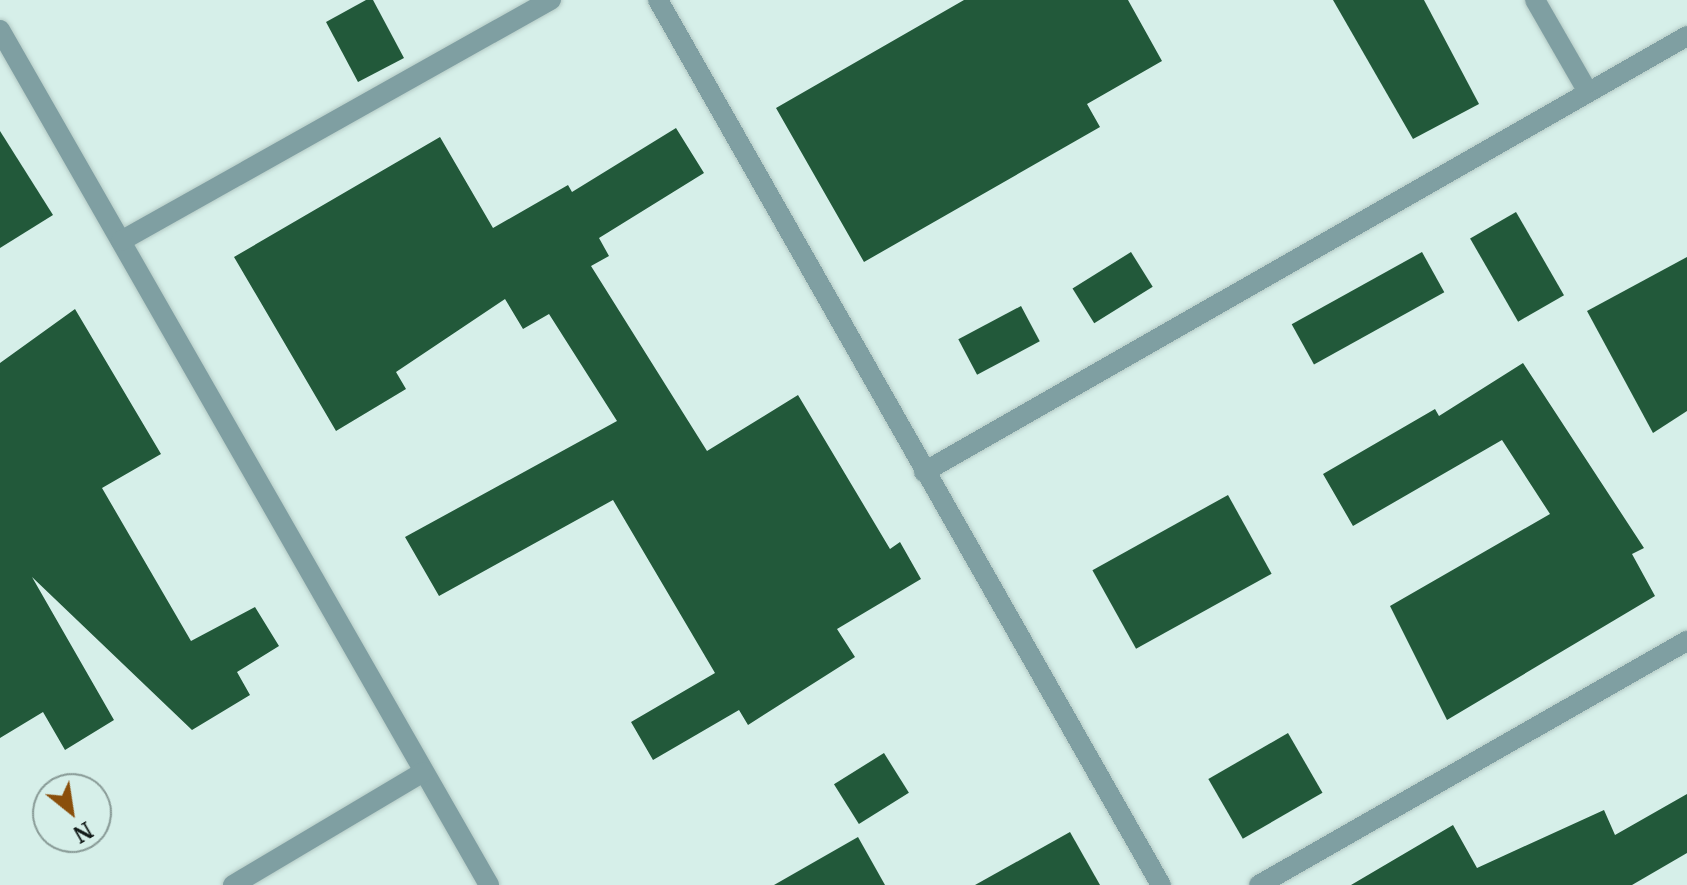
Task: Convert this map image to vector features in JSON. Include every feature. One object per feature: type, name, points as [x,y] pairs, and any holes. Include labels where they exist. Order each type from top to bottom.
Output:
[{"type":"street","points":[[121,241],[551,0]]},
{"type":"street","points":[[658,0],[1161,885]]},
{"type":"street","points":[[1535,0],[1588,92]]},
{"type":"street","points":[[0,30],[489,885]]},
{"type":"street","points":[[924,472],[1687,36]]},
{"type":"street","points":[[1259,885],[1687,641]]},
{"type":"street","points":[[233,885],[423,772]]},
{"type":"building","points":[[366,0],[373,0],[404,58],[358,82],[326,22]]},
{"type":"building","points":[[964,0],[1128,0],[1162,61],[1087,104],[1100,127],[864,262],[776,108]]},
{"type":"building","points":[[1333,0],[1424,0],[1479,104],[1413,139]]},
{"type":"building","points":[[676,128],[704,173],[599,238],[609,256],[591,266],[707,451],[798,395],[890,549],[900,542],[921,579],[837,629],[855,657],[748,725],[739,710],[653,760],[631,722],[715,673],[613,500],[439,596],[405,537],[617,421],[549,314],[523,329],[505,299],[396,372],[406,389],[336,431],[234,257],[440,137],[493,228],[568,185],[572,192]]},
{"type":"building","points":[[0,131],[53,215],[0,248]]},
{"type":"building","points":[[1516,212],[1564,295],[1518,322],[1470,238]]},
{"type":"building","points":[[1131,252],[1153,287],[1094,323],[1072,289]]},
{"type":"building","points":[[1422,252],[1444,292],[1314,364],[1292,324]]},
{"type":"building","points":[[1687,257],[1687,411],[1653,433],[1587,311]]},
{"type":"building","points":[[1021,306],[1040,341],[977,375],[958,339]]},
{"type":"building","points":[[75,309],[161,454],[102,488],[191,641],[255,607],[279,646],[237,672],[250,695],[192,730],[32,577],[114,720],[65,750],[43,712],[0,738],[0,363]]},
{"type":"building","points":[[1523,363],[1644,548],[1632,554],[1655,596],[1447,720],[1390,606],[1550,514],[1502,440],[1353,526],[1323,474],[1435,409],[1439,416]]},
{"type":"building","points":[[1228,495],[1272,574],[1136,649],[1092,570]]},
{"type":"building","points":[[1288,733],[1322,793],[1243,839],[1208,779]]},
{"type":"building","points":[[884,753],[909,793],[859,824],[834,784]]},
{"type":"building","points":[[1687,794],[1687,853],[1632,885],[1351,885],[1453,825],[1477,868],[1604,810],[1615,835]]},
{"type":"building","points":[[1070,832],[1100,885],[975,885]]},
{"type":"building","points":[[858,837],[885,885],[774,885]]}]
